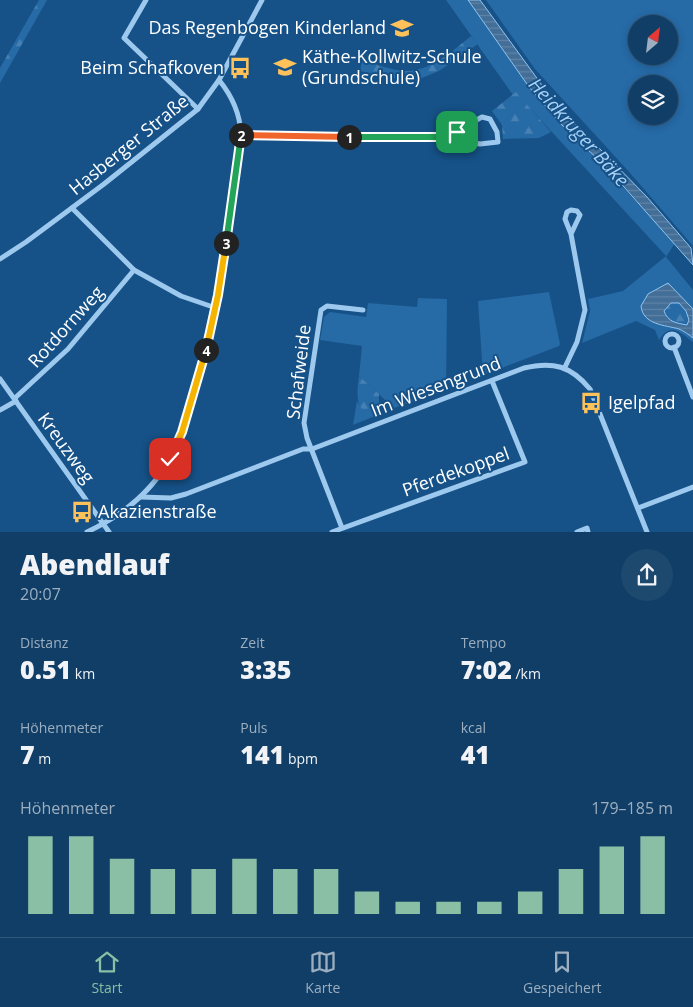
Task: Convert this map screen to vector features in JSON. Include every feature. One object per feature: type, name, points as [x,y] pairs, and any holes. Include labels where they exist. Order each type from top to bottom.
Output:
[{"type":"street","points":[[146,0],[124,38],[198,109]]},
{"type":"street","name":"Hasberger Straße","points":[[0,259],[72,208],[198,109],[219,80],[262,0]]},
{"type":"street","points":[[87,532],[103,525],[141,497],[170,459],[182,432],[197,383],[216,308],[241,135],[232,95],[219,80]]},
{"type":"street","points":[[241,135],[446,137],[480,144],[498,142],[497,132],[490,119],[482,117],[446,137]]},
{"type":"street","points":[[72,208],[134,270],[181,296],[216,308]]},
{"type":"street","points":[[571,234],[585,310],[577,342],[565,367],[581,379],[590,389],[647,532]]},
{"type":"street","name":"Rotdornweg","points":[[0,410],[15,400],[68,349],[134,270]]},
{"type":"street","name":"Schafweide","points":[[312,449],[304,424],[321,310],[326,306],[362,310]]},
{"type":"street","points":[[674,347],[693,397]]},
{"type":"street","name":"Im Wiesengrund","points":[[141,497],[171,498],[178,496],[303,449],[312,449],[541,364],[565,367]]},
{"type":"street","name":"Kreuzweg","points":[[0,379],[109,532]]},
{"type":"street","name":"Pferdekoppel","points":[[332,532],[525,462],[492,381]]},
{"type":"street","points":[[312,449],[342,528]]},
{"type":"street","points":[[638,508],[693,487]]},
{"type":"street","points":[[577,532],[586,528],[588,532]]},
{"type":"green space","points":[[39,0],[47,0],[0,83],[0,68]]},
{"type":"green space","points":[[446,0],[468,0],[529,87],[675,243],[666,257],[693,290],[693,342],[679,332],[671,330],[667,331],[659,340],[655,330],[636,321],[582,343],[590,311],[588,299],[623,291],[666,256],[516,93],[513,95]]},
{"type":"green space","points":[[486,0],[693,0],[693,246],[631,174],[535,69]]},
{"type":"green space","points":[[471,36],[478,44],[439,71],[412,82],[360,71],[362,60],[402,71],[423,68],[445,56]]},
{"type":"green space","points":[[516,92],[551,132],[539,138],[503,139],[502,125],[492,111]]},
{"type":"green space","points":[[549,292],[559,346],[483,375],[478,301]]},
{"type":"green space","points":[[418,298],[447,299],[446,390],[394,408],[359,376],[362,346],[320,340],[324,317],[330,312],[366,317],[368,303],[417,307]]},
{"type":"green space","points":[[671,303],[679,303],[686,311],[689,320],[687,325],[676,323],[668,318],[664,311]]},
{"type":"green space","points":[[359,376],[379,394],[379,413],[375,416],[363,411],[358,401]]},
{"type":"green space","points":[[357,401],[360,406],[375,416],[353,425]]},
{"type":"water","name":"Heidkruger Bäke","points":[[468,0],[480,0],[555,103],[647,197],[691,248],[693,265],[609,170],[562,125],[529,87]]},
{"type":"water","points":[[668,283],[693,309],[693,338],[679,329],[650,321],[641,306],[648,294]],"holes":[[[671,303],[679,303],[686,311],[689,320],[687,325],[670,320],[664,311]]]},
{"type":"place","name":"Das Regenbogen Kinderland","points":[[402,28]]},
{"type":"place","name":"Käthe-Kollwitz-Schule (Grundschule)","points":[[285,67]]},
{"type":"place","name":"Beim Schafkoven","points":[[240,68]]},
{"type":"place","name":"Igelpfad","points":[[591,403]]},
{"type":"place","name":"Akazienstraße","points":[[82,512]]},
{"type":"route","points":[[170,459],[182,432],[197,383],[216,308],[241,135],[379,138],[446,137],[457,132]]}]
